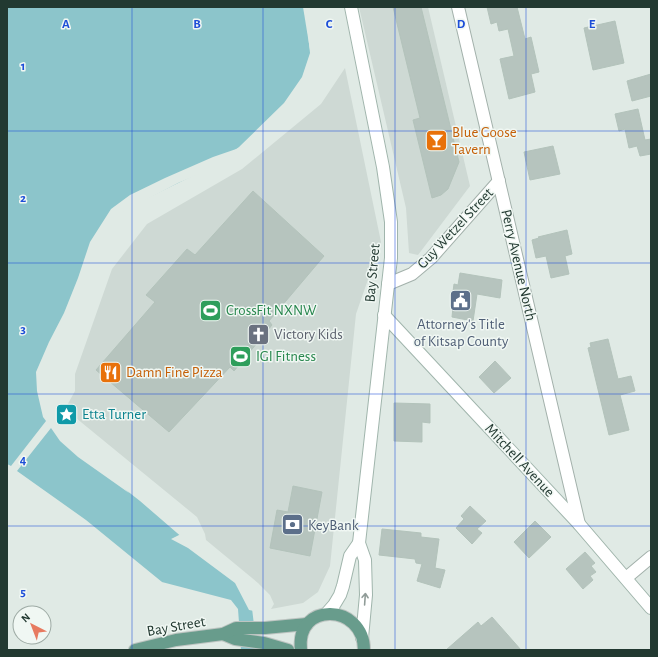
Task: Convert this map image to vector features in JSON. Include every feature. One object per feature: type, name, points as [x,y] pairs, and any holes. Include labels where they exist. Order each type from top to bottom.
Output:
[{"type":"main road","points":[[301,650],[302,632],[307,624],[315,617],[327,614],[343,616],[350,620],[360,632],[364,650]]},
{"type":"main road","name":"Bay Street","points":[[135,650],[176,640],[223,634],[236,634],[265,628],[307,624]]},
{"type":"main road","points":[[236,634],[288,650]]},
{"type":"street","name":"Bay Street","points":[[351,7],[383,167],[391,222],[388,284],[359,544],[365,560],[366,595],[362,638]]},
{"type":"street","name":"Perry Avenue North","points":[[458,7],[579,524]]},
{"type":"street","name":"Guy Wetzel Street","points":[[388,284],[412,274],[430,258],[499,181]]},
{"type":"street","name":"Mitchell Avenue","points":[[384,315],[579,524],[651,608]]},
{"type":"street","name":"Bay Street","points":[[327,614],[340,596],[350,556],[359,544]]},
{"type":"street","points":[[626,578],[651,557]]},
{"type":"shaded area","points":[[359,7],[428,7],[470,186],[418,255],[409,253],[406,208]]},
{"type":"shaded area","points":[[345,68],[381,242],[356,314],[330,566],[318,592],[303,603],[271,609],[274,604],[270,595],[258,583],[206,540],[205,534],[197,517],[65,409],[75,391],[75,374],[112,269],[147,224],[242,169],[321,104]]},
{"type":"water","points":[[7,7],[305,7],[310,53],[302,77],[284,103],[239,147],[215,165],[117,213],[95,248],[48,374],[47,419],[80,454],[140,501],[213,564],[236,579],[251,600],[257,650],[241,650],[238,609],[231,600],[158,581],[7,464]]},
{"type":"pier","points":[[303,7],[307,7],[311,37],[311,56]]},
{"type":"pier","points":[[242,147],[216,167],[178,183],[119,214],[96,249],[75,315],[50,374],[48,406],[49,418],[81,453],[120,483],[129,493],[78,457],[60,441],[51,428],[17,471],[86,520],[162,582],[162,584],[157,583],[7,466],[7,464],[11,466],[46,421],[43,417],[37,391],[36,372],[64,313],[90,242],[111,209],[130,195],[165,178],[213,157]]},
{"type":"pier","points":[[181,534],[214,562],[237,578],[253,599],[254,611],[249,610],[235,583],[188,548],[171,539]]},
{"type":"building","points":[[393,7],[421,7],[459,162],[448,189],[441,195],[432,198],[413,120],[420,118]]},
{"type":"building","points":[[487,7],[517,7],[525,39],[531,37],[539,72],[531,74],[535,92],[509,99],[500,59],[514,56],[508,29],[499,31],[497,22],[491,24]]},
{"type":"building","points":[[615,21],[624,63],[593,70],[584,28]]},
{"type":"building","points":[[651,74],[651,96],[632,101],[627,81]]},
{"type":"building","points":[[638,109],[645,140],[651,139],[651,154],[640,156],[637,146],[629,148],[625,129],[619,131],[615,114]]},
{"type":"building","points":[[553,146],[560,174],[530,180],[524,152]]},
{"type":"building","points":[[253,191],[324,256],[269,321],[272,325],[234,371],[230,367],[169,432],[96,370],[155,302],[146,295],[187,249],[195,255]]},
{"type":"building","points":[[567,230],[572,254],[565,256],[569,274],[551,278],[546,256],[536,258],[532,240],[539,238],[538,237]]},
{"type":"building","points":[[460,273],[502,280],[500,298],[477,294],[473,321],[452,317],[453,307],[451,307],[454,284],[458,285]]},
{"type":"building","points":[[608,339],[618,379],[631,376],[635,391],[620,395],[629,430],[609,435],[588,348],[591,347],[590,343]]},
{"type":"building","points":[[495,361],[511,378],[494,393],[479,377]]},
{"type":"building","points":[[394,403],[430,404],[430,423],[422,422],[422,442],[394,441]]},
{"type":"building","points":[[293,486],[322,492],[310,556],[270,548],[277,510],[288,512]]},
{"type":"building","points":[[470,506],[486,521],[477,529],[482,533],[472,544],[456,528],[464,519],[461,516]]},
{"type":"building","points":[[535,521],[551,537],[529,558],[514,542]]},
{"type":"building","points":[[382,529],[421,533],[421,537],[439,539],[435,568],[445,570],[440,588],[417,581],[422,564],[416,563],[415,559],[379,555]]},
{"type":"building","points":[[585,552],[595,563],[591,566],[596,572],[590,576],[593,580],[583,589],[566,569]]},
{"type":"building","points":[[492,617],[521,650],[446,650],[478,622],[481,626]]},
{"type":"place","name":"Blue Goose Tavern","points":[[436,141]]},
{"type":"place","name":"Attorney's Title of Kitsap County","points":[[461,301]]},
{"type":"place","name":"CrossFit NXNW","points":[[210,310]]},
{"type":"place","name":"Victory Kids","points":[[259,334]]},
{"type":"place","name":"IGI Fitness","points":[[241,356]]},
{"type":"place","name":"Damn Fine Pizza","points":[[111,372]]},
{"type":"place","name":"Etta Turner","points":[[67,414]]},
{"type":"place","name":"KeyBank","points":[[292,525]]}]
